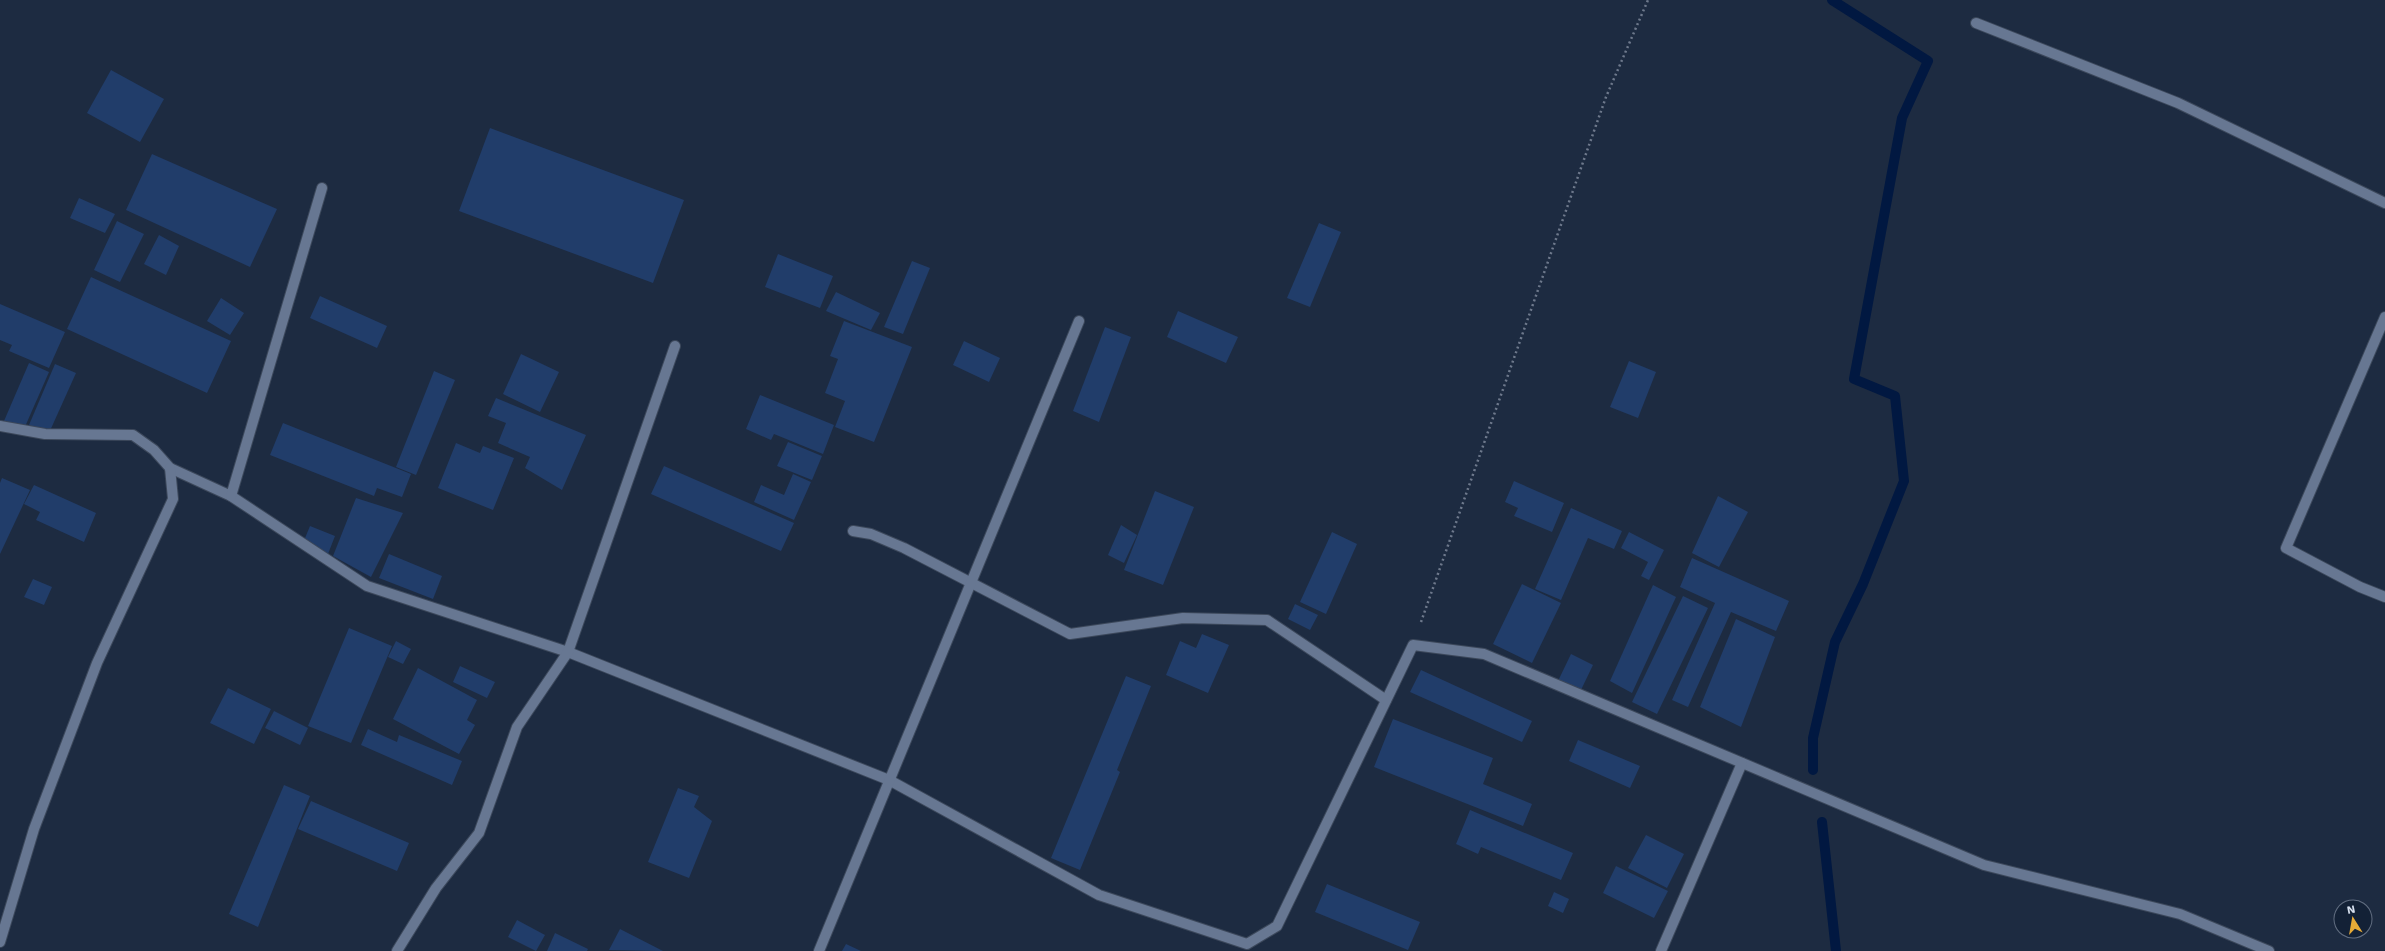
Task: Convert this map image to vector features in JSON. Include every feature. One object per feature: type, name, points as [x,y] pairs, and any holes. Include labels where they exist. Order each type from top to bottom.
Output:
[{"type":"street","points":[[1976,23],[2178,103],[2385,203]]},
{"type":"street","points":[[231,496],[322,188]]},
{"type":"street","points":[[2385,317],[2286,548],[2360,587],[2385,597]]},
{"type":"street","points":[[819,951],[1079,321]]},
{"type":"street","points":[[397,951],[436,888],[479,833],[516,727],[568,652],[675,346]]},
{"type":"street","points":[[0,426],[45,434],[133,435],[154,450],[170,468],[231,496],[367,586],[568,652],[889,780],[1099,895],[1247,948],[1277,926],[1413,645],[1484,654],[1984,865],[2180,914],[2269,951]]},
{"type":"street","points":[[0,942],[34,829],[97,663],[173,499],[170,468]]},
{"type":"street","points":[[853,531],[871,534],[904,548],[1070,634],[1184,618],[1267,620],[1386,700]]},
{"type":"street","points":[[1661,951],[1742,763]]},
{"type":"path","points":[[1413,645],[1606,98],[1648,0]]},
{"type":"building","points":[[111,70],[164,99],[140,142],[87,113]]},
{"type":"building","points":[[490,128],[684,200],[653,283],[459,211]]},
{"type":"building","points":[[152,154],[277,209],[250,267],[126,210]]},
{"type":"building","points":[[79,198],[115,214],[105,233],[70,218]]},
{"type":"building","points":[[117,221],[144,234],[120,282],[94,270]]},
{"type":"building","points":[[1319,223],[1341,232],[1310,307],[1287,298]]},
{"type":"building","points":[[159,235],[179,246],[166,275],[144,264]]},
{"type":"building","points":[[778,254],[833,276],[820,308],[765,287]]},
{"type":"building","points":[[912,261],[930,268],[903,334],[884,327]]},
{"type":"building","points":[[91,277],[231,341],[207,393],[67,329]]},
{"type":"building","points":[[836,292],[880,313],[871,330],[826,311]]},
{"type":"building","points":[[320,296],[387,326],[377,348],[310,318]]},
{"type":"building","points":[[221,298],[244,313],[230,335],[207,321]]},
{"type":"building","points":[[0,304],[65,332],[49,368],[9,351],[12,345],[0,340]]},
{"type":"building","points":[[1178,311],[1238,337],[1226,363],[1167,337]]},
{"type":"building","points":[[844,321],[912,347],[874,442],[835,427],[845,401],[825,393],[838,359],[830,356]]},
{"type":"building","points":[[1105,327],[1131,337],[1099,422],[1073,411]]},
{"type":"building","points":[[964,341],[1000,358],[989,382],[953,365]]},
{"type":"building","points":[[521,354],[559,372],[540,412],[503,394]]},
{"type":"building","points":[[1629,361],[1656,372],[1638,418],[1610,407]]},
{"type":"building","points":[[29,363],[49,372],[24,429],[4,421]]},
{"type":"building","points":[[55,364],[76,373],[49,433],[29,425]]},
{"type":"building","points":[[434,371],[455,380],[416,475],[396,467]]},
{"type":"building","points":[[760,395],[834,425],[823,454],[774,434],[771,440],[746,429]]},
{"type":"building","points":[[496,398],[586,435],[562,490],[525,468],[530,457],[498,443],[506,423],[488,416]]},
{"type":"building","points":[[283,423],[411,474],[402,497],[377,488],[374,496],[270,455]]},
{"type":"building","points":[[788,442],[822,456],[812,480],[777,466]]},
{"type":"building","points":[[456,443],[480,453],[483,446],[514,458],[493,510],[438,488]]},
{"type":"building","points":[[664,466],[794,523],[781,551],[651,494]]},
{"type":"building","points":[[793,474],[811,482],[794,520],[754,502],[761,485],[784,495]]},
{"type":"building","points":[[2,478],[30,490],[0,554],[0,483]]},
{"type":"building","points":[[1514,481],[1564,503],[1552,532],[1514,516],[1518,508],[1505,502]]},
{"type":"building","points":[[34,485],[96,513],[84,542],[36,520],[40,512],[24,504]]},
{"type":"building","points":[[1155,491],[1194,507],[1163,585],[1124,570]]},
{"type":"building","points":[[1718,496],[1748,512],[1719,567],[1692,553]]},
{"type":"building","points":[[356,498],[403,513],[371,577],[333,556]]},
{"type":"building","points":[[1571,508],[1622,531],[1614,549],[1588,538],[1561,600],[1535,589]]},
{"type":"building","points":[[1121,525],[1137,535],[1124,563],[1108,555]]},
{"type":"building","points":[[310,526],[335,536],[328,554],[303,543]]},
{"type":"building","points":[[1332,532],[1357,544],[1326,614],[1300,602]]},
{"type":"building","points":[[1629,532],[1664,550],[1649,580],[1641,576],[1648,562],[1621,548]]},
{"type":"building","points":[[389,554],[442,576],[433,599],[379,578]]},
{"type":"building","points":[[1692,558],[1789,601],[1776,631],[1731,612],[1688,707],[1672,700],[1715,603],[1680,587]]},
{"type":"building","points":[[33,579],[52,587],[44,605],[24,597]]},
{"type":"building","points":[[1522,584],[1561,603],[1532,663],[1493,644]]},
{"type":"building","points":[[1653,585],[1676,597],[1632,693],[1610,681]]},
{"type":"building","points":[[1683,596],[1708,608],[1657,714],[1632,702]]},
{"type":"building","points":[[1295,604],[1318,615],[1310,630],[1288,619]]},
{"type":"building","points":[[1736,619],[1775,637],[1741,727],[1700,707]]},
{"type":"building","points":[[349,628],[392,646],[351,743],[308,726]]},
{"type":"building","points":[[1202,634],[1229,645],[1208,693],[1166,675],[1180,641],[1196,648]]},
{"type":"building","points":[[396,641],[411,649],[403,664],[388,657]]},
{"type":"building","points":[[1571,654],[1593,665],[1580,692],[1558,681]]},
{"type":"building","points":[[460,666],[495,682],[487,698],[453,682]]},
{"type":"building","points":[[418,668],[477,700],[467,720],[475,725],[459,754],[393,719]]},
{"type":"building","points":[[1421,670],[1532,721],[1522,742],[1410,692]]},
{"type":"building","points":[[1126,676],[1151,686],[1117,770],[1120,772],[1080,870],[1051,858]]},
{"type":"building","points":[[228,688],[271,709],[254,744],[210,723]]},
{"type":"building","points":[[274,711],[308,728],[300,745],[265,728]]},
{"type":"building","points":[[1393,719],[1493,758],[1483,784],[1532,804],[1523,826],[1374,767]]},
{"type":"building","points":[[368,729],[397,742],[399,735],[462,761],[452,785],[361,745]]},
{"type":"building","points":[[1578,740],[1640,766],[1630,788],[1569,761]]},
{"type":"building","points":[[284,785],[310,796],[258,927],[229,914]]},
{"type":"building","points":[[678,788],[699,796],[694,807],[712,821],[689,878],[648,862]]},
{"type":"building","points":[[311,801],[409,843],[397,871],[298,829]]},
{"type":"building","points":[[1470,810],[1573,853],[1561,880],[1481,847],[1478,854],[1456,844]]},
{"type":"building","points":[[1646,835],[1684,854],[1667,888],[1628,868]]},
{"type":"building","points":[[1616,866],[1668,891],[1654,918],[1603,893]]},
{"type":"building","points":[[1327,884],[1420,922],[1408,950],[1315,912]]},
{"type":"building","points":[[1554,892],[1569,899],[1563,913],[1548,906]]},
{"type":"building","points":[[517,920],[545,935],[536,951],[508,937]]},
{"type":"building","points":[[620,929],[663,951],[609,950]]},
{"type":"building","points":[[555,933],[588,949],[587,951],[547,951]]},
{"type":"building","points":[[846,944],[861,951],[842,951]]},
{"type":"waterway","points":[[1813,770],[1813,738],[1835,642],[1863,584],[1904,481],[1895,396],[1854,379],[1902,118],[1928,61],[1832,0]]},
{"type":"waterway","points":[[1822,822],[1836,951]]}]
